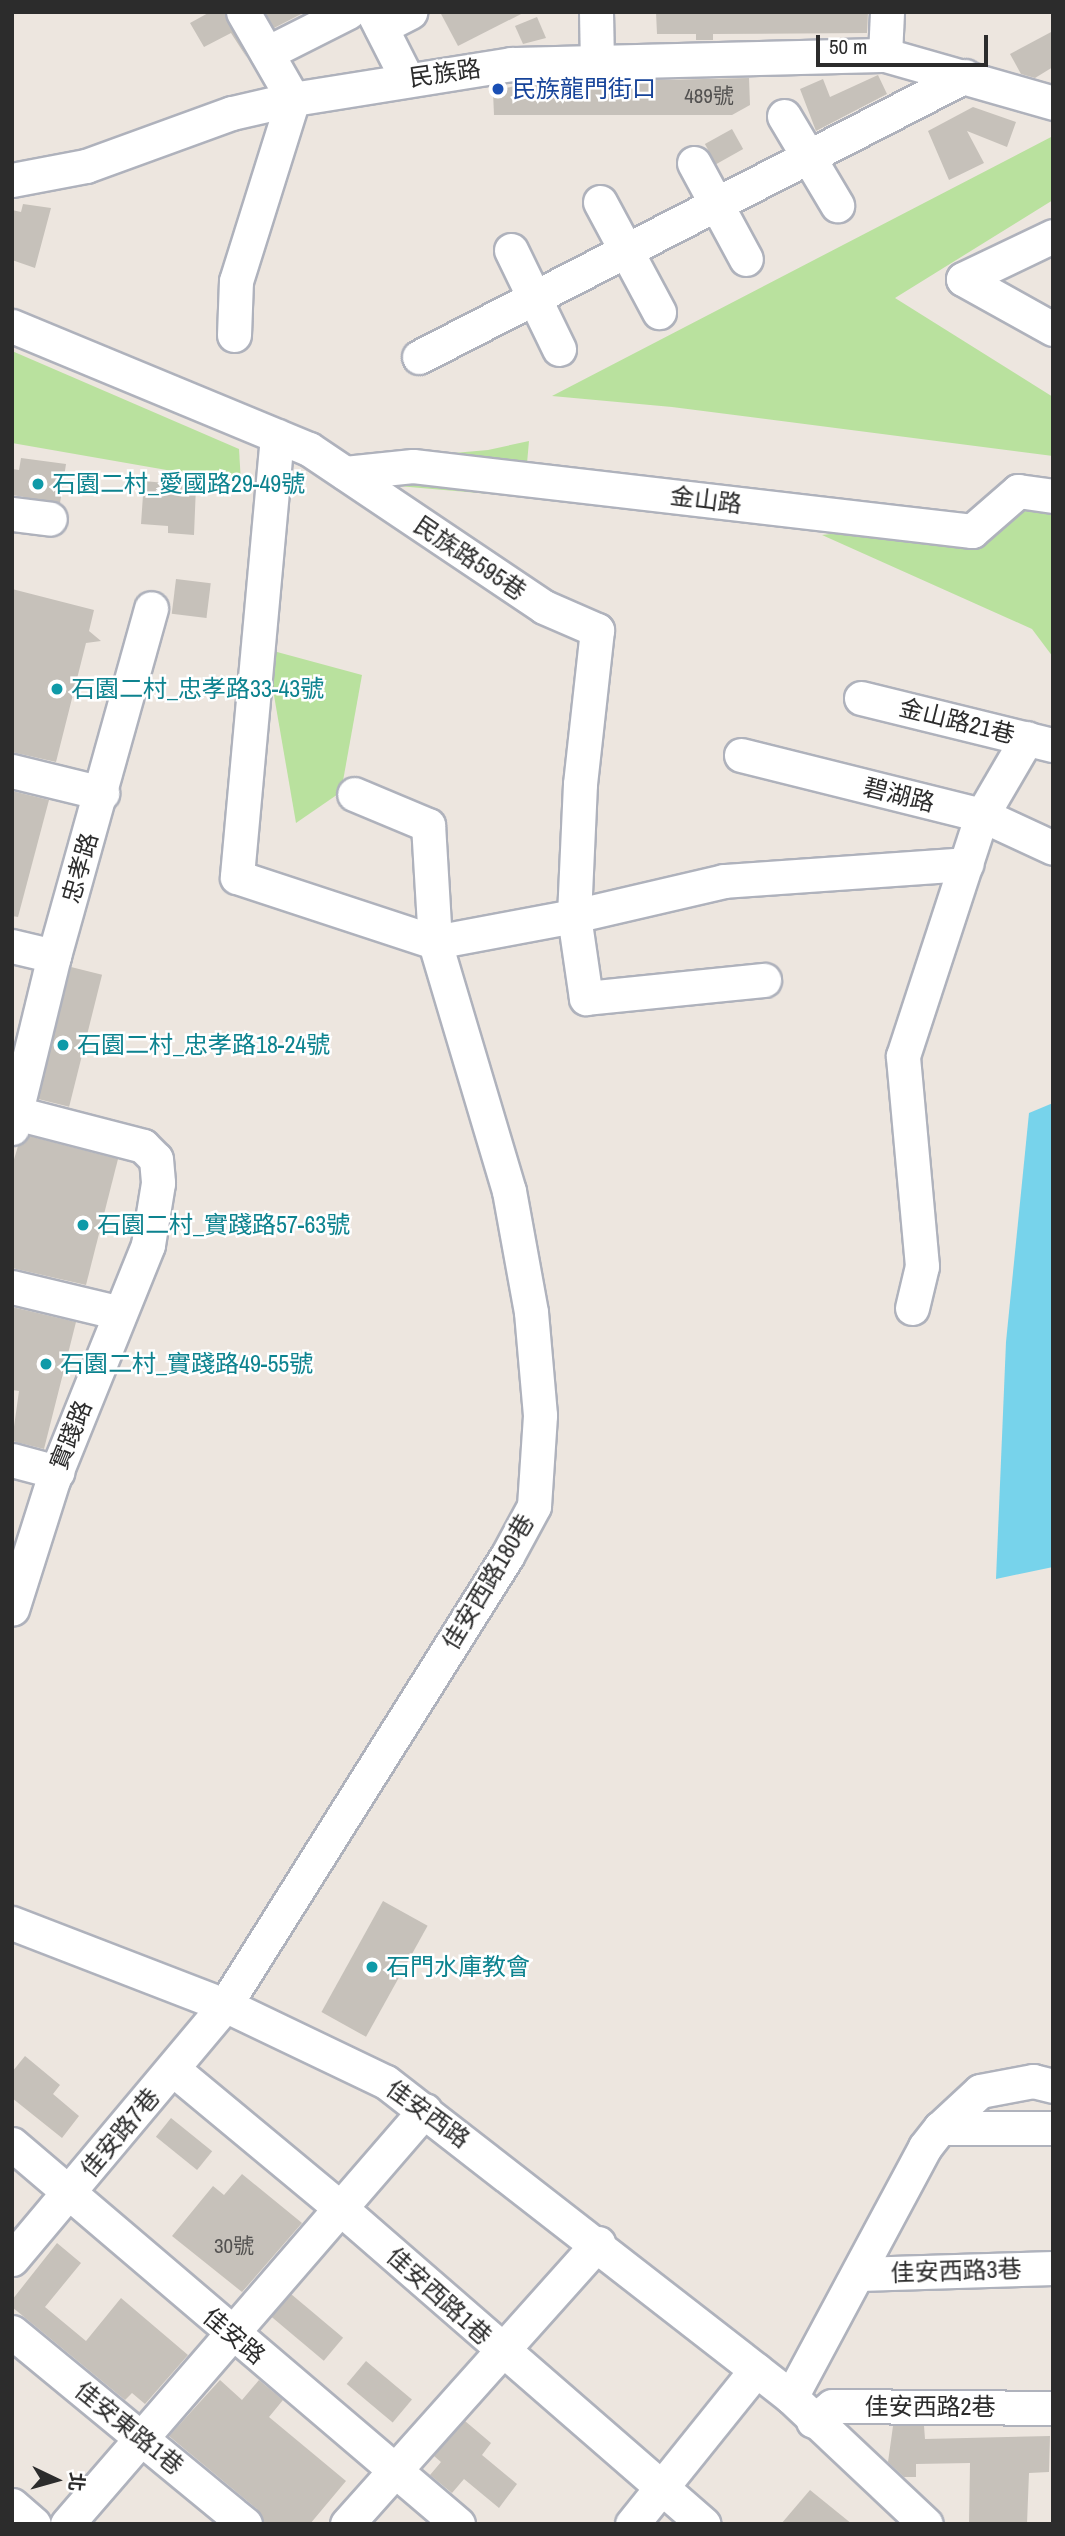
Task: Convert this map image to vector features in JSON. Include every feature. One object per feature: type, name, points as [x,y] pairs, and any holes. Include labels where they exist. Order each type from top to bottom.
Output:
[{"type":"street","points":[[234,335],[236,281],[293,99],[243,12]]},
{"type":"street","points":[[267,53],[348,12]]},
{"type":"street","points":[[596,12],[597,62]]},
{"type":"street","points":[[885,55],[887,12]]},
{"type":"street","points":[[388,17],[407,79]]},
{"type":"street","name":"民族路","points":[[12,180],[86,166],[232,113],[293,99],[511,64],[885,55],[1044,93]]},
{"type":"street","points":[[419,357],[965,76]]},
{"type":"street","points":[[784,116],[837,205]]},
{"type":"street","points":[[694,163],[714,205],[746,258]]},
{"type":"street","points":[[600,202],[659,312]]},
{"type":"street","points":[[1053,236],[963,279],[1053,329]]},
{"type":"street","points":[[511,250],[559,349]]},
{"type":"street","name":"民族路595巷","points":[[12,326],[309,449],[544,607],[597,630],[580,784],[574,916],[586,998],[764,980]]},
{"type":"street","points":[[277,436],[237,877],[435,942],[574,916],[724,881],[966,864]]},
{"type":"street","name":"金山路","points":[[345,473],[413,466],[972,531],[1018,491],[1053,496]]},
{"type":"street","points":[[12,514],[50,519]]},
{"type":"street","name":"忠孝路","points":[[14,1118],[54,956],[102,793],[150,608]]},
{"type":"street","name":"金山路21巷","points":[[861,698],[1040,741]]},
{"type":"street","points":[[912,1308],[922,1266],[903,1056],[982,815],[1040,741]]},
{"type":"street","name":"碧湖路","points":[[741,755],[982,815],[1053,848]]},
{"type":"street","points":[[12,771],[102,793]]},
{"type":"street","name":"佳安西路180巷","points":[[225,2005],[508,1556],[534,1506],[540,1415],[531,1312],[509,1191],[435,942],[428,825],[354,794]]},
{"type":"street","points":[[12,946],[54,956]]},
{"type":"street","name":"實踐路","points":[[12,1609],[57,1472],[148,1245],[159,1183],[156,1159],[143,1146],[14,1118]]},
{"type":"street","points":[[12,1287],[120,1314]]},
{"type":"street","points":[[12,1460],[57,1472]]},
{"type":"street","name":"佳安西路","points":[[12,1923],[225,2005],[386,2082],[598,2243],[791,2397],[813,2421],[926,2524]]},
{"type":"street","name":"佳安路7巷","points":[[12,2259],[174,2070],[225,2005]]},
{"type":"street","name":"佳安西路1巷","points":[[174,2070],[339,2207],[500,2350],[704,2524]]},
{"type":"street","points":[[791,2397],[925,2147],[940,2128],[980,2091],[1034,2081],[1053,2086]]},
{"type":"street","points":[[67,2524],[425,2110]]},
{"type":"street","points":[[940,2128],[1053,2128]]},
{"type":"street","name":"佳安路","points":[[12,2144],[391,2471],[458,2524]]},
{"type":"street","points":[[347,2524],[391,2471],[598,2243]]},
{"type":"street","name":"佳安西路3巷","points":[[859,2274],[1053,2268]]},
{"type":"street","name":"佳安東路1巷","points":[[12,2332],[245,2524]]},
{"type":"street","points":[[632,2524],[756,2370]]},
{"type":"street","name":"佳安西路2巷","points":[[813,2421],[832,2406],[1053,2407]]},
{"type":"street","points":[[12,2505],[34,2524]]},
{"type":"green space","points":[[1053,136],[1053,200],[895,298],[1053,397],[1053,456],[672,407],[552,396]]},
{"type":"green space","points":[[12,351],[239,449],[241,483],[12,443]]},
{"type":"green space","points":[[529,441],[524,497],[398,486],[374,460],[488,450]]},
{"type":"green space","points":[[1053,508],[1053,657],[1032,629],[822,535]]},
{"type":"green space","points":[[266,649],[362,675],[341,792],[296,823]]},
{"type":"water","points":[[1053,1103],[1053,1567],[996,1579],[1006,1342],[1029,1113]]},
{"type":"building","points":[[210,12],[224,12],[247,58],[231,33],[204,47],[190,23]]},
{"type":"building","points":[[265,12],[305,12],[274,28]]},
{"type":"building","points":[[440,12],[525,12],[458,46]]},
{"type":"building","points":[[656,12],[868,12],[867,33],[713,34],[713,40],[696,40],[696,34],[657,34]]},
{"type":"building","points":[[537,17],[546,38],[523,44],[515,26]]},
{"type":"building","points":[[1053,31],[1053,67],[1035,78],[1021,74],[1010,54]]},
{"type":"building","points":[[878,75],[887,94],[816,131],[800,89],[823,79],[830,97]]},
{"type":"building","points":[[749,78],[750,105],[732,115],[494,115],[493,92],[524,83]]},
{"type":"building","points":[[973,107],[1016,122],[1007,147],[967,131],[984,163],[949,180],[928,131]]},
{"type":"building","points":[[732,129],[743,149],[716,164],[705,144]]},
{"type":"building","points":[[23,204],[51,208],[35,268],[12,260],[12,210],[21,212]]},
{"type":"building","name":"石園二村_愛國路29-49號","points":[[21,458],[66,464],[60,503],[12,495],[12,469],[19,470]]},
{"type":"building","points":[[144,481],[196,486],[194,535],[168,533],[168,526],[141,524]]},
{"type":"building","points":[[176,579],[211,583],[206,618],[172,614]]},
{"type":"building","points":[[12,589],[94,610],[89,631],[101,641],[86,643],[56,762],[12,752]]},
{"type":"building","points":[[12,791],[49,800],[18,917],[12,916]]},
{"type":"building","name":"石園二村_忠孝路18-24號","points":[[71,967],[102,975],[69,1107],[38,1099]]},
{"type":"building","points":[[29,1136],[118,1159],[86,1285],[12,1268],[12,1166],[18,1146]]},
{"type":"building","name":"石園二村_實踐路49-55號","points":[[12,1307],[76,1322],[44,1449],[12,1441],[19,1391],[12,1390]]},
{"type":"building","name":"石門水庫教會","points":[[383,1901],[428,1926],[366,2037],[321,2012]]},
{"type":"building","points":[[25,2056],[60,2085],[53,2094],[79,2116],[62,2138],[12,2098],[12,2072]]},
{"type":"building","points":[[171,2118],[212,2151],[197,2170],[156,2137]]},
{"type":"building","points":[[242,2174],[302,2223],[242,2292],[172,2236],[213,2186],[224,2195]]},
{"type":"building","points":[[57,2243],[81,2263],[45,2307],[86,2341],[121,2298],[188,2355],[145,2404],[132,2393],[125,2400],[12,2307],[12,2300]]},
{"type":"building","points":[[291,2294],[343,2338],[324,2361],[272,2317]]},
{"type":"building","points":[[366,2361],[412,2400],[393,2423],[347,2384]]},
{"type":"building","points":[[220,2380],[242,2400],[259,2380],[283,2400],[269,2417],[346,2481],[310,2524],[264,2524],[257,2509],[169,2436]]},
{"type":"building","points":[[465,2421],[491,2443],[482,2455],[517,2484],[499,2508],[464,2479],[452,2493],[430,2475],[441,2462],[434,2456]]},
{"type":"building","points":[[893,2426],[924,2426],[925,2439],[1050,2436],[1049,2472],[1029,2473],[1027,2524],[969,2524],[970,2463],[916,2464],[916,2477],[904,2477],[888,2462]]},
{"type":"building","points":[[810,2490],[852,2524],[781,2524]]},
{"type":"place","name":"民族龍門街口","points":[[498,89]]},
{"type":"place","name":"石園二村_愛國路29-49號","points":[[38,484]]},
{"type":"place","name":"石園二村_忠孝路33-43號","points":[[57,689]]},
{"type":"place","name":"石園二村_忠孝路18-24號","points":[[63,1045]]},
{"type":"place","name":"石園二村_實踐路57-63號","points":[[83,1225]]},
{"type":"place","name":"石園二村_實踐路49-55號","points":[[46,1364]]},
{"type":"place","name":"石門水庫教會","points":[[372,1967]]}]
